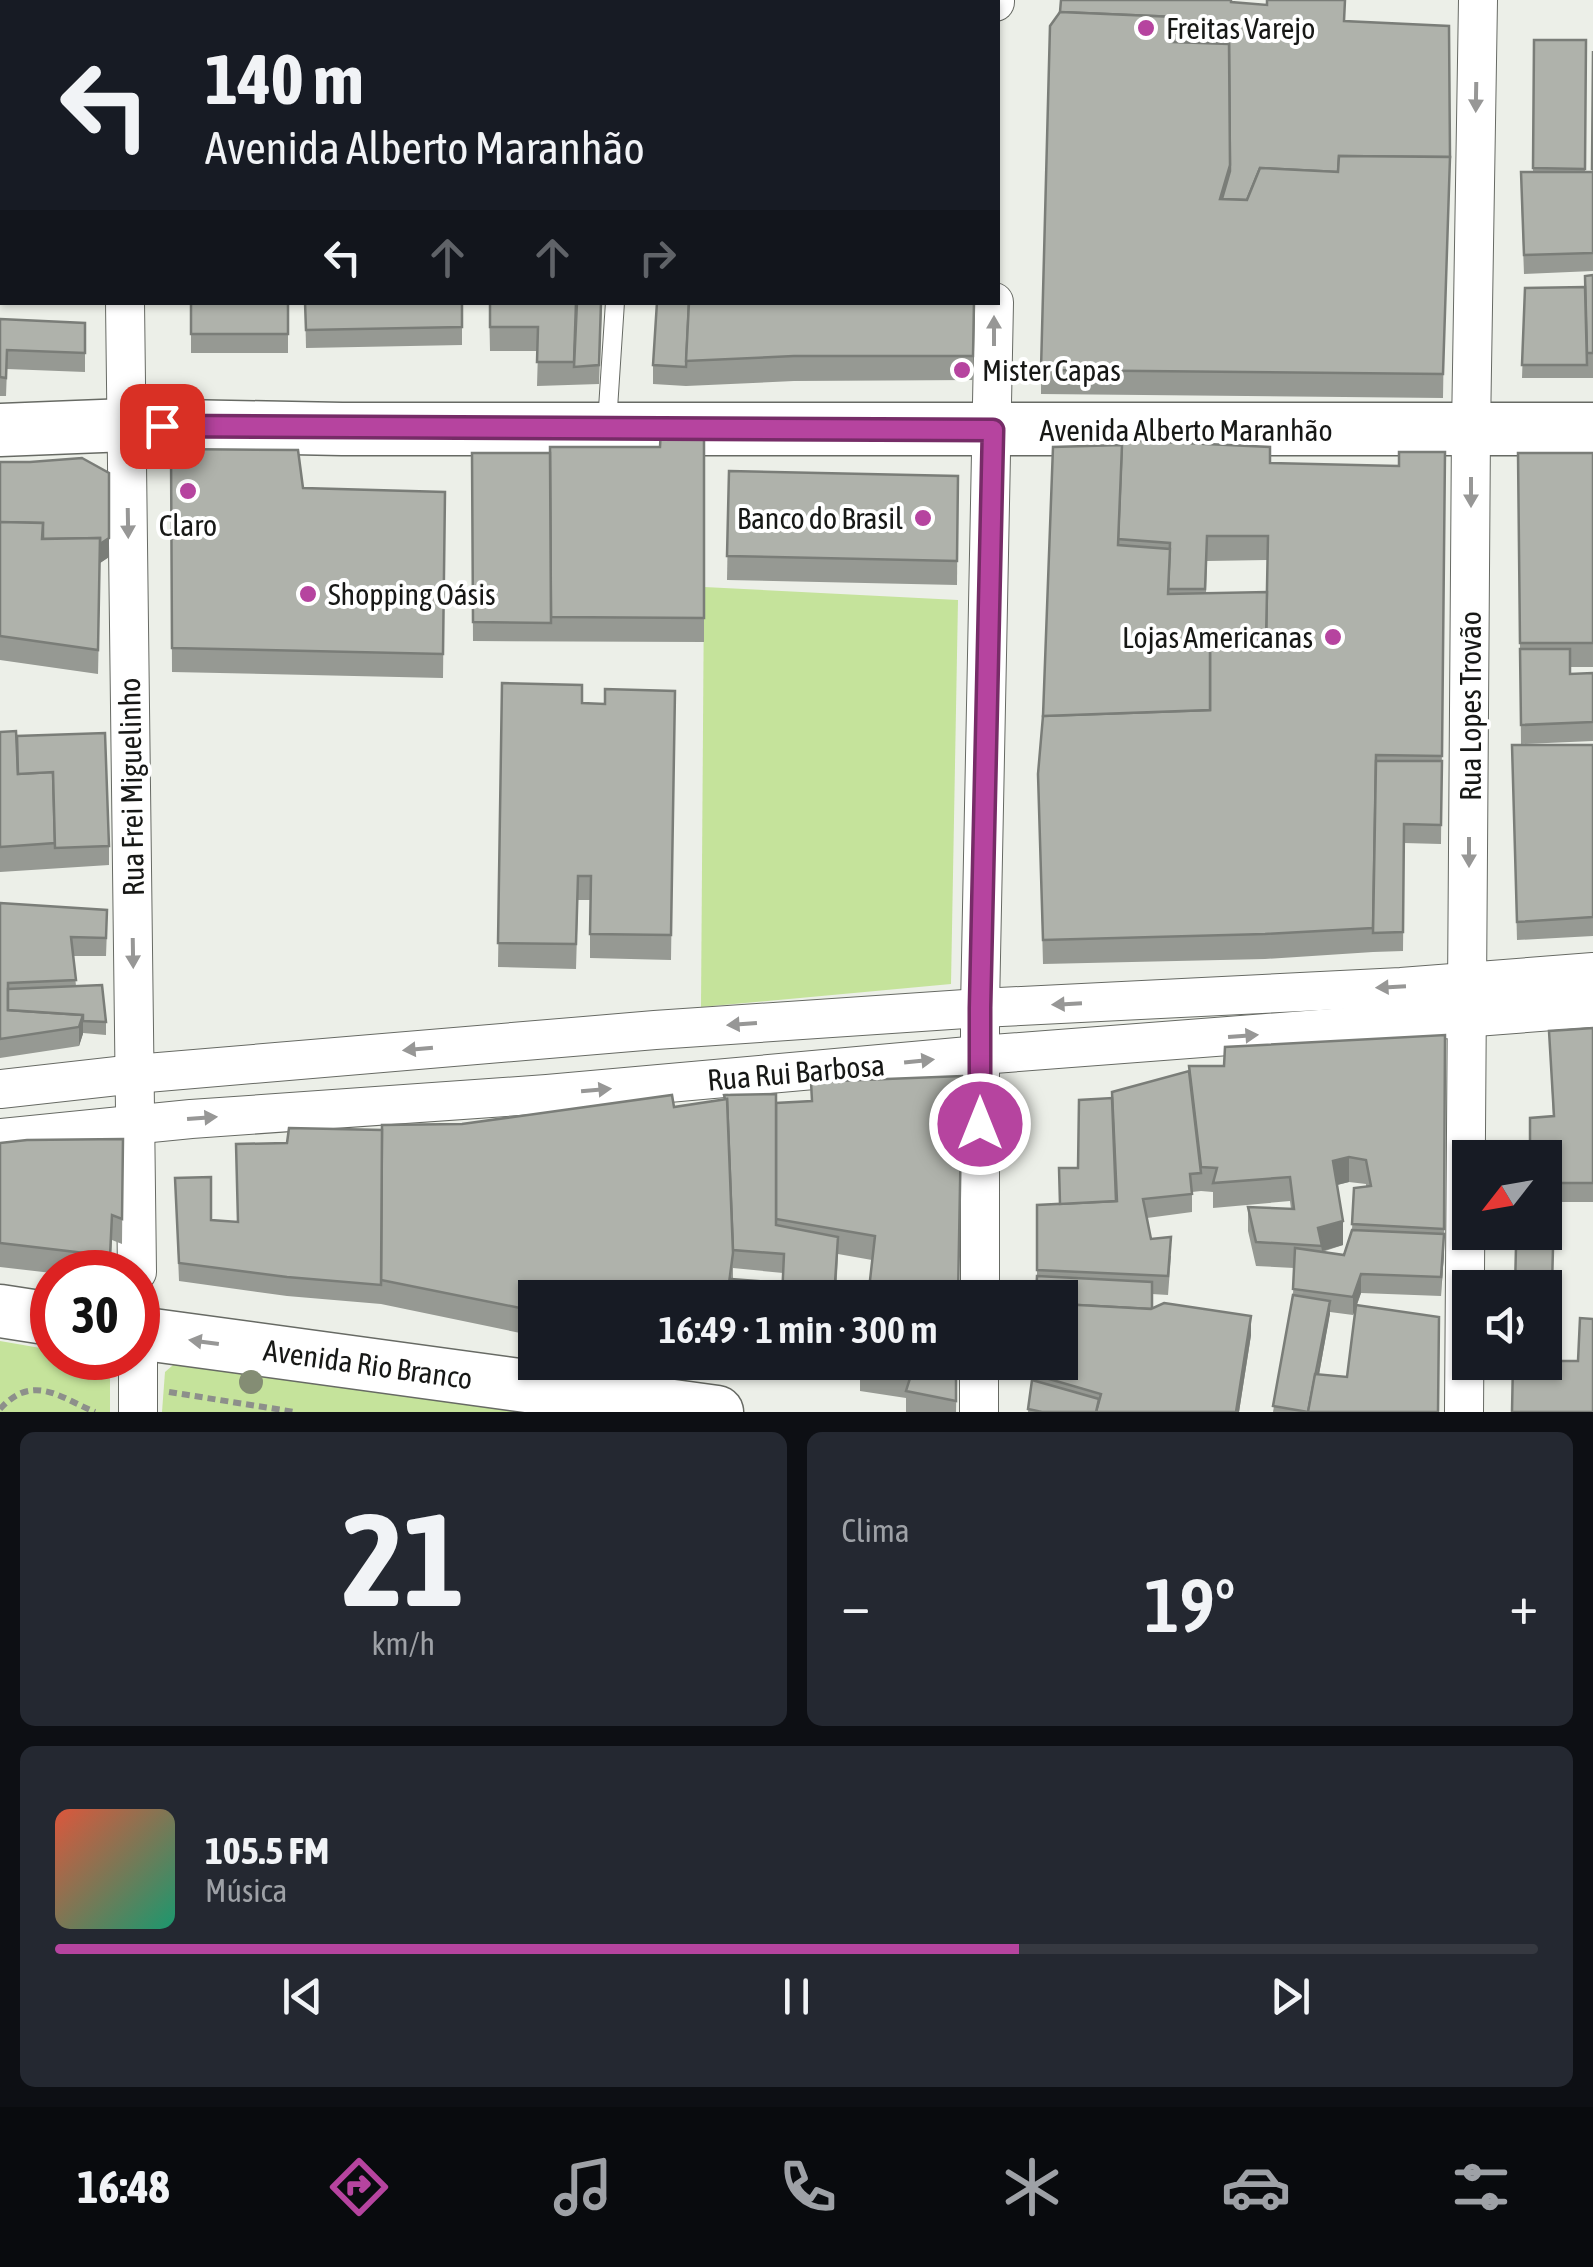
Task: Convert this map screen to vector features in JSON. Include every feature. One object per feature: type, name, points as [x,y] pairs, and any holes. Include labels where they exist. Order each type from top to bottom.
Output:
[{"type":"main road","name":"Avenida Alberto Maranhão","points":[[0,430],[127,426],[1593,429]]},
{"type":"main road","points":[[0,1311],[30,1316]]},
{"type":"main road","name":"Avenida Rio Branco","points":[[160,1337],[716,1412]]},
{"type":"street","name":"Rua Lopes Trovão","points":[[1464,1412],[1478,0]]},
{"type":"street","name":"Rua Frei Miguelinho","points":[[125,305],[136,1250]]},
{"type":"street","points":[[980,1280],[980,1008],[994,305]]},
{"type":"street","name":"Rua Rui Barbosa","points":[[0,1138],[980,1055],[1469,1001],[1593,972]]},
{"type":"street","name":"Rua Rui Barbosa","points":[[0,1089],[543,1040],[980,1008],[1469,1001],[1593,1008]]},
{"type":"street","points":[[543,1040],[547,1094]]},
{"type":"street","points":[[979,1412],[980,1380]]},
{"type":"lane","points":[[607,429],[615,305]]},
{"type":"path","points":[[0,1409],[28,1389],[50,1391],[96,1412]]},
{"type":"path","points":[[127,1394],[295,1412]]},
{"type":"green space","points":[[704,587],[958,600],[951,984],[701,1007]]},
{"type":"green space","points":[[0,1341],[30,1346],[30,1380],[110,1380],[110,1412],[0,1412]]},
{"type":"green space","points":[[180,1359],[525,1412],[162,1412],[165,1372]]},
{"type":"building","points":[[1061,0],[1231,0],[1267,5],[1267,0],[1345,0],[1344,21],[1449,26],[1450,157],[1339,156],[1338,172],[1260,168],[1247,200],[1222,199],[1230,171],[1229,44],[1174,42],[1175,17],[1060,12]]},
{"type":"building","points":[[1060,12],[1175,17],[1173,42],[1229,44],[1230,165],[1220,199],[1247,200],[1260,168],[1338,172],[1339,156],[1450,157],[1443,374],[1041,370],[1050,26]]},
{"type":"building","points":[[1534,40],[1586,40],[1585,169],[1533,168]]},
{"type":"building","points":[[1521,172],[1593,172],[1593,253],[1524,255]]},
{"type":"building","points":[[1593,275],[1593,353],[1587,353],[1585,276]]},
{"type":"building","points":[[1585,287],[1587,365],[1522,365],[1525,288]]},
{"type":"building","points":[[191,305],[288,305],[288,334],[191,334]]},
{"type":"building","points":[[305,305],[462,305],[462,327],[306,330]]},
{"type":"building","points":[[490,305],[576,305],[574,362],[537,362],[538,327],[490,327]]},
{"type":"building","points":[[577,305],[601,305],[599,365],[574,367]]},
{"type":"building","points":[[657,305],[689,305],[686,367],[653,365]]},
{"type":"building","points":[[689,305],[974,305],[973,356],[794,356],[686,361]]},
{"type":"building","points":[[0,319],[85,323],[85,353],[7,350],[6,378],[0,377]]},
{"type":"building","points":[[661,429],[704,430],[704,618],[551,617],[550,447],[660,447]]},
{"type":"building","points":[[1122,440],[1270,447],[1270,463],[1399,466],[1399,452],[1445,452],[1442,756],[1376,755],[1373,928],[1043,940],[1038,774],[1043,716],[1210,710],[1210,641],[1266,639],[1268,536],[1207,536],[1205,589],[1168,589],[1170,543],[1118,539]]},
{"type":"building","points":[[1122,445],[1118,545],[1170,549],[1168,594],[1267,592],[1266,639],[1210,641],[1210,710],[1043,716],[1053,447]]},
{"type":"building","name":"Shopping Oásis","points":[[171,449],[298,450],[303,488],[445,492],[443,654],[172,648]]},
{"type":"building","points":[[472,453],[550,453],[551,623],[473,622]]},
{"type":"building","points":[[1518,453],[1593,453],[1593,643],[1520,643]]},
{"type":"building","points":[[82,458],[109,473],[109,538],[100,544],[100,538],[43,539],[43,523],[0,522],[0,462]]},
{"type":"building","points":[[729,471],[958,476],[957,561],[727,556]]},
{"type":"building","points":[[0,522],[43,523],[42,539],[100,538],[98,650],[0,636]]},
{"type":"building","points":[[1520,649],[1570,649],[1570,674],[1593,673],[1593,722],[1521,725]]},
{"type":"building","points":[[502,683],[582,685],[582,703],[605,704],[605,689],[675,691],[671,935],[590,934],[591,876],[578,876],[576,944],[498,943]]},
{"type":"building","points":[[16,731],[18,774],[53,772],[55,843],[0,847],[0,732]]},
{"type":"building","points":[[105,733],[109,846],[55,848],[53,772],[18,774],[17,736]]},
{"type":"building","points":[[1512,745],[1593,745],[1593,917],[1517,922]]},
{"type":"building","points":[[1376,761],[1442,761],[1441,825],[1404,824],[1403,932],[1373,933]]},
{"type":"building","points":[[0,903],[107,910],[106,938],[71,937],[76,980],[8,983],[8,1010],[83,1015],[79,1027],[0,1039]]},
{"type":"building","points":[[102,985],[106,1022],[83,1021],[83,1015],[8,1010],[8,989]]},
{"type":"building","points":[[1593,1028],[1593,1183],[1562,1183],[1562,1140],[1530,1140],[1530,1118],[1554,1116],[1549,1031]]},
{"type":"building","points":[[1445,1035],[1444,1229],[1352,1224],[1354,1188],[1371,1186],[1366,1160],[1349,1157],[1333,1161],[1343,1221],[1318,1228],[1322,1246],[1256,1242],[1248,1207],[1294,1209],[1290,1177],[1213,1183],[1217,1168],[1201,1167],[1189,1066],[1224,1066],[1225,1047]]},
{"type":"building","points":[[1189,1071],[1201,1173],[1190,1174],[1192,1194],[1143,1199],[1151,1239],[1171,1237],[1168,1276],[1037,1270],[1037,1205],[1117,1201],[1112,1092]]},
{"type":"building","points":[[962,1076],[958,1280],[870,1280],[875,1236],[776,1219],[776,1103],[812,1101],[811,1082]]},
{"type":"building","points":[[776,1094],[776,1225],[838,1237],[835,1280],[783,1280],[784,1254],[733,1250],[724,1095]]},
{"type":"building","points":[[672,1095],[674,1107],[727,1099],[733,1253],[729,1280],[518,1280],[518,1308],[381,1280],[382,1125],[462,1124]]},
{"type":"building","points":[[1112,1098],[1116,1201],[1060,1204],[1059,1168],[1078,1168],[1079,1100]]},
{"type":"building","points":[[289,1128],[382,1130],[381,1285],[179,1263],[175,1178],[211,1177],[211,1220],[238,1222],[236,1144],[287,1143]]},
{"type":"building","points":[[123,1139],[122,1219],[112,1215],[110,1250],[59,1250],[0,1243],[0,1143]]},
{"type":"building","points":[[1352,1230],[1444,1234],[1441,1277],[1361,1274],[1353,1297],[1293,1289],[1295,1248],[1344,1255]]},
{"type":"building","points":[[1516,1250],[1553,1250],[1552,1270],[1515,1270]]},
{"type":"building","points":[[1037,1276],[1152,1282],[1152,1309],[1078,1305],[1078,1280],[1037,1280]]},
{"type":"building","points":[[1293,1295],[1330,1301],[1308,1412],[1273,1406]]},
{"type":"building","points":[[1164,1303],[1251,1316],[1236,1412],[1096,1412],[1101,1394],[1053,1380],[1078,1380],[1078,1305],[1151,1309]]},
{"type":"building","points":[[1356,1305],[1439,1317],[1438,1412],[1308,1412],[1315,1374],[1347,1377]]},
{"type":"building","points":[[1580,1318],[1593,1319],[1593,1412],[1512,1412],[1513,1380],[1562,1380],[1562,1361],[1578,1361]]},
{"type":"building","points":[[909,1380],[956,1380],[956,1401],[906,1391]]},
{"type":"building","points":[[1032,1380],[1099,1399],[1096,1412],[1028,1409]]},
{"type":"place","name":"Freitas Varejo","points":[[1146,28]]},
{"type":"place","name":"Mister Capas","points":[[962,370]]},
{"type":"place","name":"Claro","points":[[188,491]]},
{"type":"place","name":"Banco do Brasil","points":[[923,518]]},
{"type":"place","name":"Shopping Oásis","points":[[308,594]]},
{"type":"place","name":"Lojas Americanas","points":[[1333,637]]},
{"type":"route","points":[[162,426],[993,430],[980,1124]]}]
